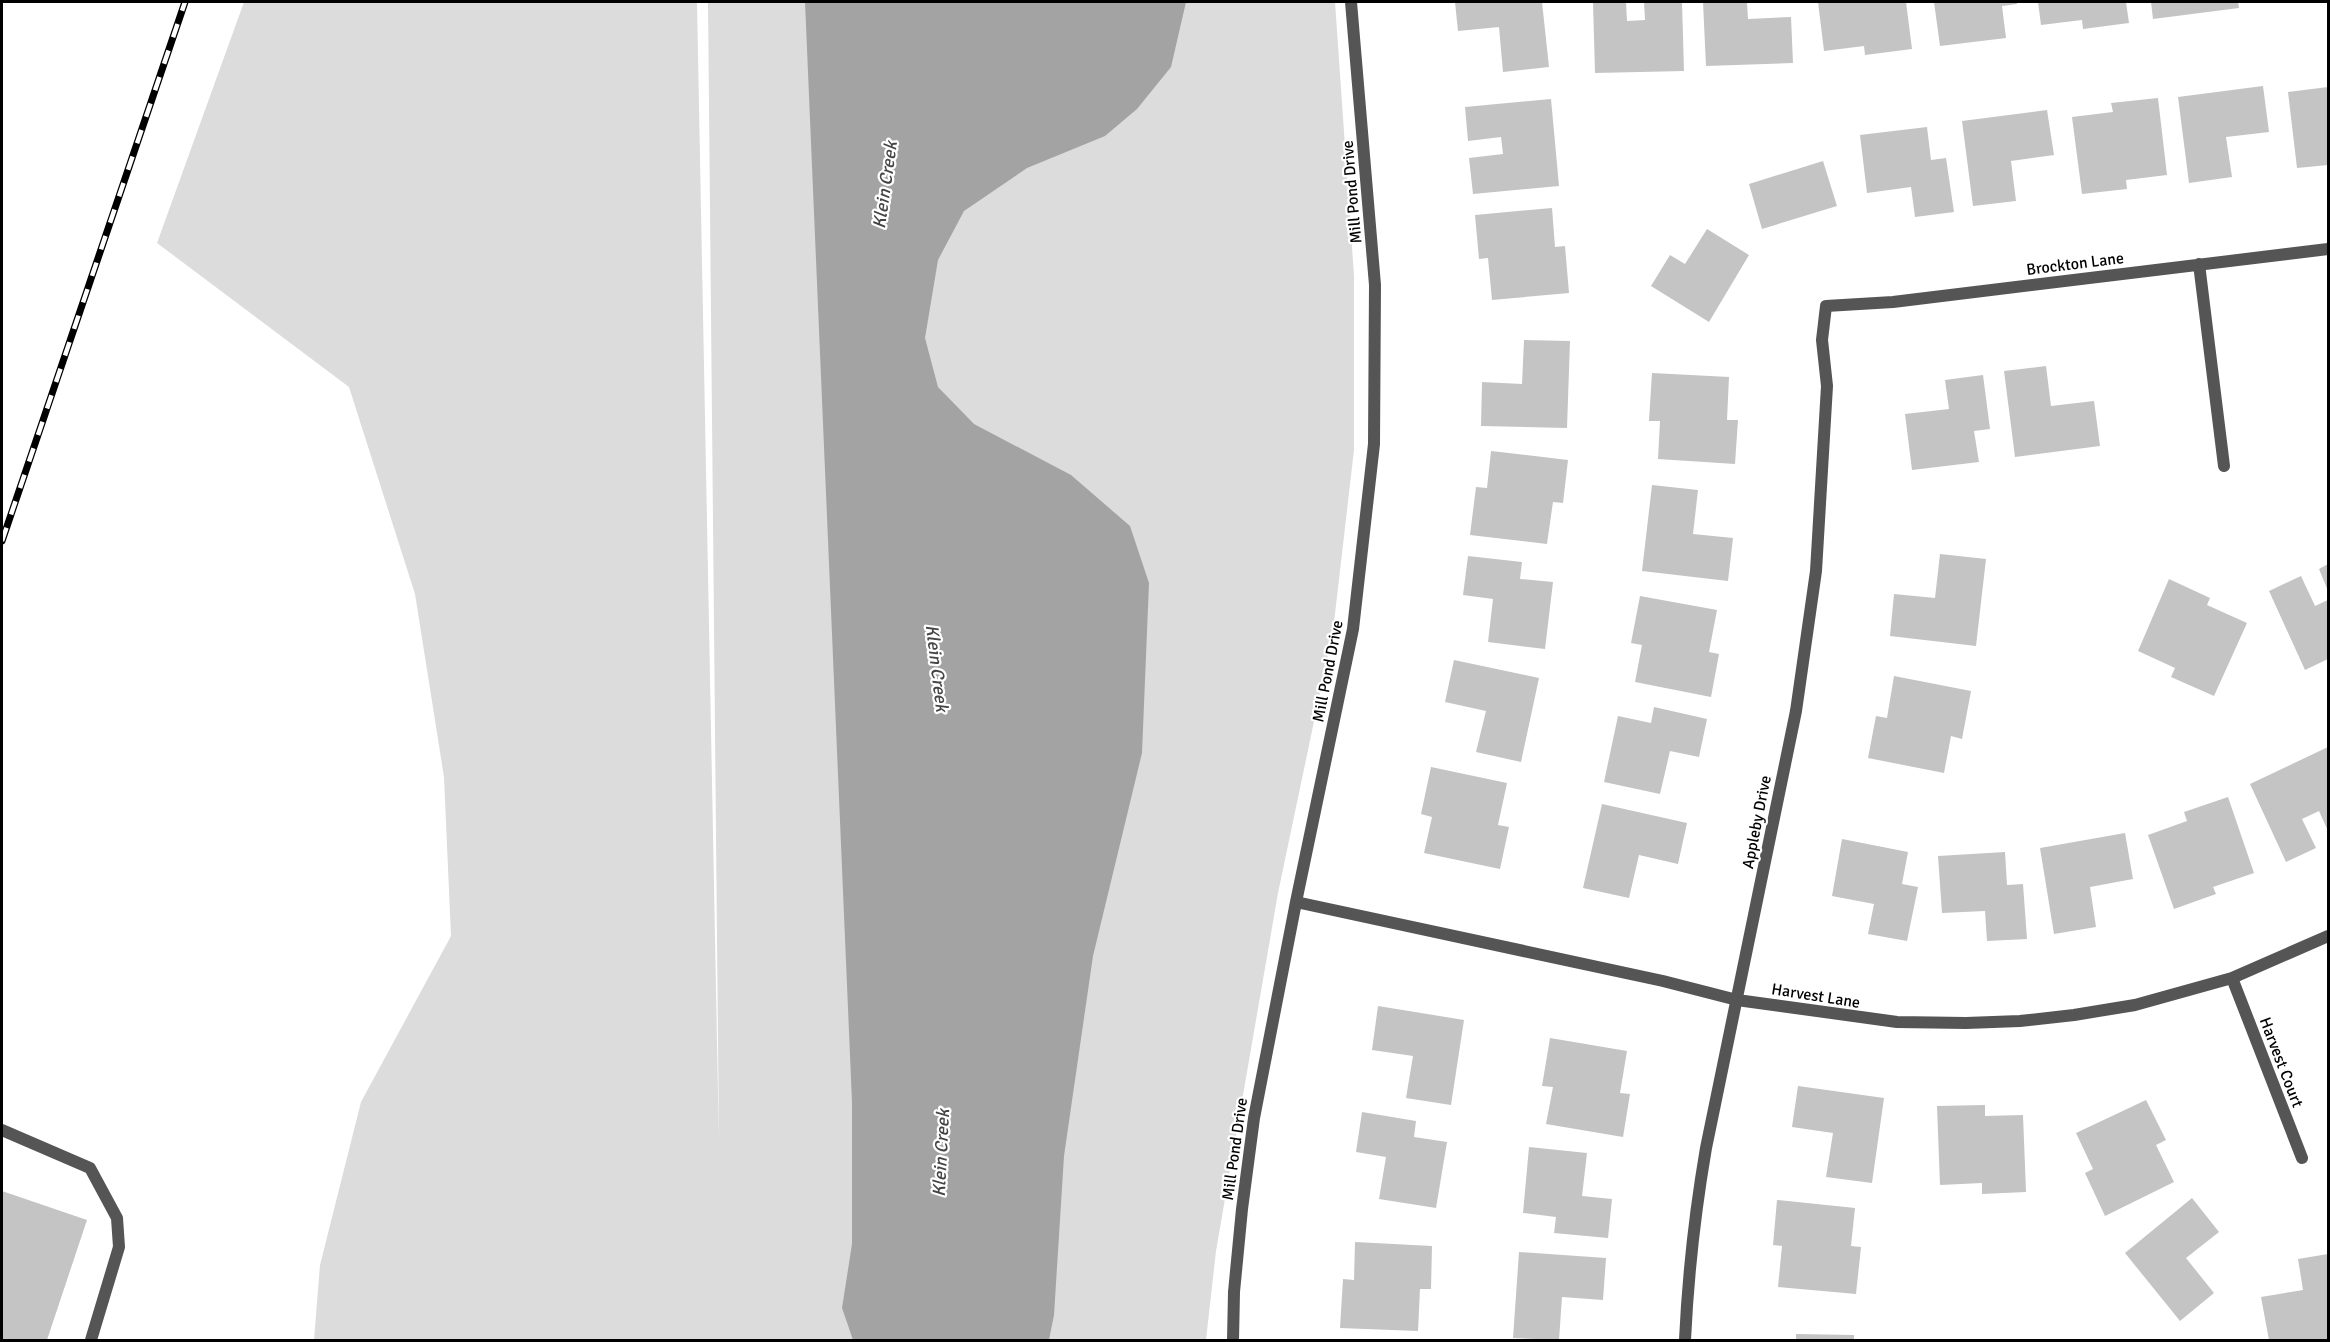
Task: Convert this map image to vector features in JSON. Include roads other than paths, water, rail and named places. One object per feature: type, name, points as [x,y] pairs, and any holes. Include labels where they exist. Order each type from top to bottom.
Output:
[{"type":"street","name":"Mill Pond Drive","points":[[1233,1341],[1234,1292],[1254,1118],[1353,629],[1374,444],[1375,285],[1351,2]]},
{"type":"street","name":"Brockton Lane","points":[[1826,306],[1893,302],[2328,249]]},
{"type":"street","points":[[2199,264],[2224,466]]},
{"type":"street","name":"Appleby Drive","points":[[1685,1341],[1688,1283],[1696,1209],[1706,1148],[1796,711],[1816,571],[1827,386],[1822,340],[1826,306]]},
{"type":"street","name":"Harvest Lane","points":[[1296,902],[1737,999],[1897,1022],[2020,1021],[2135,1005],[2232,978],[2328,936]]},
{"type":"street","name":"Harvest Court","points":[[2232,978],[2302,1158]]},
{"type":"street","points":[[2,1130],[90,1168],[117,1218],[119,1247],[91,1341]]},
{"type":"water","name":"Klein Creek","points":[[805,2],[1186,2],[1171,67],[1137,109],[1105,136],[1027,168],[964,211],[938,260],[925,338],[938,387],[974,424],[1071,475],[1130,526],[1149,583],[1142,753],[1093,956],[1064,1156],[1054,1315],[1049,1340],[853,1340],[842,1308],[852,1244],[852,1102]]},
{"type":"railway","points":[[2,541],[185,2]]}]
